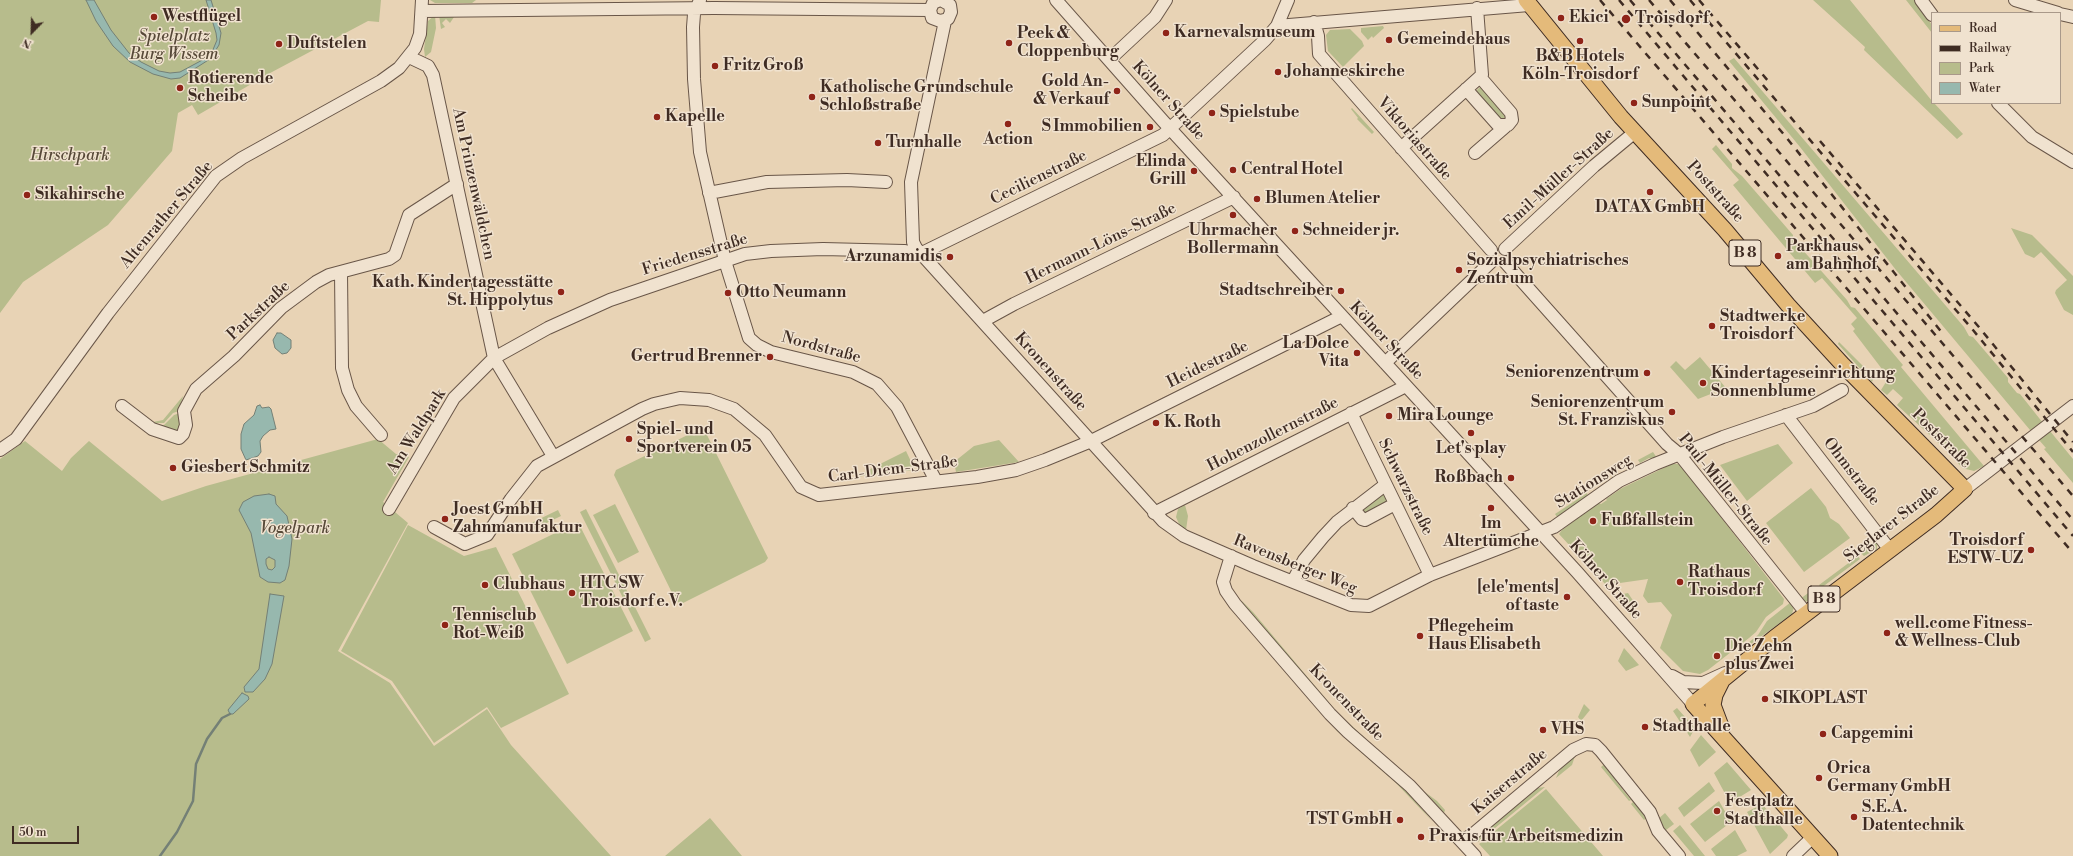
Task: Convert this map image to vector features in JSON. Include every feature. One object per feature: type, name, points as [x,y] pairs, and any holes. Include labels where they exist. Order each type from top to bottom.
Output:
[{"type":"main road","name":"Poststraße","points":[[1528,2],[1635,132],[1729,235],[1843,365],[1965,489]]},
{"type":"main road","name":"Sieglarer Straße","points":[[1693,704],[1806,613],[1936,515],[1965,489]]},
{"type":"main road","name":"B 8","points":[[1728,675],[1715,695],[1713,705],[1729,743]]},
{"type":"main road","name":"B 8","points":[[1693,704],[1830,856]]},
{"type":"street","points":[[920,254],[913,242],[911,182],[945,20],[951,12],[950,5],[943,0],[933,3],[930,14],[935,20],[945,20]]},
{"type":"street","name":"Kölner Straße","points":[[1056,0],[1171,129],[1541,533],[1693,704]]},
{"type":"street","points":[[1109,60],[1155,17],[1166,0]]},
{"type":"street","name":"Cecilienstraße","points":[[920,254],[1156,139],[1171,129],[1179,119],[1265,40],[1277,26],[1288,0]]},
{"type":"street","points":[[1920,0],[1931,14]]},
{"type":"street","points":[[2015,0],[2056,12]]},
{"type":"street","points":[[1277,26],[1528,2]]},
{"type":"street","name":"Nordstraße","points":[[698,4],[693,26],[694,79],[700,152],[725,261],[746,330],[753,341],[771,352],[853,372],[877,384],[897,406],[936,480]]},
{"type":"street","points":[[422,5],[890,4],[930,10]]},
{"type":"street","name":"Altenrather Straße","points":[[0,450],[16,439],[108,313],[216,176],[242,158],[381,81],[399,68],[409,57],[420,34],[422,5]]},
{"type":"street","points":[[1401,148],[1480,77],[1482,73],[1477,8]]},
{"type":"street","points":[[2061,14],[2073,17]]},
{"type":"street","name":"Viktoriastraße","points":[[1314,22],[1318,36],[1319,54],[1401,148],[1491,256]]},
{"type":"street","name":"Am Prinzenwäldchen","points":[[409,57],[428,66],[433,75],[494,358],[553,456]]},
{"type":"street","points":[[1475,153],[1504,126],[1511,122],[1512,113],[1480,77]]},
{"type":"street","points":[[1466,89],[1498,125],[1504,126]]},
{"type":"street","points":[[1999,104],[2032,137],[2073,162]]},
{"type":"street","name":"Emil-Müller-Straße","points":[[1505,249],[1594,166],[1635,132]]},
{"type":"street","points":[[709,193],[767,182],[848,180],[886,182]]},
{"type":"street","name":"Parkstraße","points":[[122,406],[152,429],[179,438],[183,434],[186,425],[184,411],[196,389],[234,356],[281,308],[316,282],[341,272],[389,259],[395,255],[409,215],[457,184]]},
{"type":"street","name":"Hermann-Löns-Straße","points":[[983,321],[1014,304],[1234,197]]},
{"type":"street","name":"Emil-Müller-Straße","points":[[1491,256],[1499,246],[1505,249],[1508,256],[1505,262]]},
{"type":"street","name":"Friedensstraße","points":[[494,358],[548,328],[600,304],[745,254],[786,250],[877,250],[920,254]]},
{"type":"street","name":"Kronenstraße","points":[[920,254],[983,321],[1089,442],[1154,513]]},
{"type":"street","points":[[1385,363],[1491,256],[1498,265],[1505,262]]},
{"type":"street","name":"Paul-Müller-Straße","points":[[1505,262],[1667,444],[1679,454],[1806,613]]},
{"type":"street","points":[[341,272],[342,368],[348,390],[356,406],[381,435]]},
{"type":"street","name":"Heidestraße","points":[[1089,442],[1342,316]]},
{"type":"street","name":"Am Waldpark","points":[[389,509],[451,403],[494,358]]},
{"type":"street","name":"Hohenzollernstraße","points":[[1154,513],[1406,386]]},
{"type":"street","name":"Stationsweg","points":[[1541,533],[1554,527],[1619,481],[1679,454],[1825,400],[1842,390]]},
{"type":"street","name":"Carl-Diem-Straße","points":[[434,527],[465,544],[487,535],[535,468],[553,456],[642,408],[668,400],[695,398],[724,404],[751,422],[765,435],[800,487],[811,493],[819,495],[839,494],[1016,470],[1089,442]]},
{"type":"street","name":"Sieglarer Straße","points":[[1965,489],[2073,406]]},
{"type":"street","name":"Schwarzstraße","points":[[1351,413],[1430,575]]},
{"type":"street","name":"Ohmstraße","points":[[1786,415],[1890,550]]},
{"type":"street","points":[[1294,581],[1311,549],[1353,508],[1385,485]]},
{"type":"street","points":[[1353,508],[1362,519],[1365,520],[1395,504]]},
{"type":"street","name":"Ravensberger Weg","points":[[1154,513],[1184,536],[1351,605],[1361,607],[1381,600],[1430,575],[1541,533]]},
{"type":"street","name":"Kronenstraße","points":[[1231,556],[1223,582],[1226,591],[1235,604],[1343,728],[1410,786],[1475,856]]},
{"type":"street","name":"Sieglarer Straße","points":[[1665,673],[1683,682],[1691,683],[1703,683],[1721,674],[1728,675]]},
{"type":"street","name":"Kaiserstraße","points":[[1462,841],[1473,834],[1579,746],[1591,744],[1602,751],[1641,799],[1650,812],[1658,830],[1679,856]]},
{"type":"street","points":[[1793,856],[1813,837]]},
{"type":"green space","points":[[0,0],[381,0],[379,22],[368,21],[272,72],[198,115],[192,105],[178,113],[172,151],[108,225],[23,282],[0,313]]},
{"type":"green space","points":[[430,0],[476,0],[472,3],[435,3]]},
{"type":"green space","points":[[1813,0],[1850,0],[1931,100],[1931,104],[1935,104],[1963,134],[1957,139],[1864,50],[1865,47]]},
{"type":"green space","points":[[1906,0],[1914,0],[1931,24],[1931,32]]},
{"type":"green space","points":[[435,15],[436,28],[431,52],[425,57],[424,49],[428,21]]},
{"type":"green space","points":[[439,15],[454,17],[450,23],[446,19],[442,23],[445,27],[441,29]]},
{"type":"green space","points":[[1383,26],[1384,28],[1373,38],[1372,36],[1368,40],[1361,32],[1361,28]]},
{"type":"green space","points":[[1350,29],[1362,41],[1364,46],[1343,67],[1328,51],[1326,35],[1330,30]]},
{"type":"green space","points":[[1734,58],[1964,327],[1969,336],[1973,337],[2008,378],[2008,382],[2017,393],[2020,394],[2043,423],[2032,432],[2030,430],[1896,270],[1800,147],[1729,61]]},
{"type":"green space","points":[[1481,86],[1506,116],[1504,119],[1501,120],[1476,91]]},
{"type":"green space","points":[[1352,108],[1374,132],[1372,134],[1357,119],[1358,118],[1351,109]]},
{"type":"green space","points":[[1716,145],[1732,164],[1732,168],[1742,176],[1793,235],[1793,239],[1847,300],[1851,307],[1855,308],[1903,365],[1901,367],[1984,466],[1974,471],[1962,468],[1958,463],[1963,458],[1951,446],[1946,450],[1897,405],[1903,398],[1893,389],[1887,395],[1881,390],[1886,382],[1885,373],[1853,331],[1855,329],[1851,324],[1857,318],[1822,278],[1815,283],[1733,185],[1739,180],[1712,149]]},
{"type":"green space","points":[[2011,228],[2032,235],[2073,276],[2073,315],[2064,310],[2055,293],[2056,290],[2067,280],[2041,252],[2034,258],[2025,254]]},
{"type":"green space","points":[[1839,342],[1874,377],[1872,382],[1838,344]]},
{"type":"green space","points":[[1700,357],[1726,388],[1698,399],[1670,367],[1676,361],[1685,370]]},
{"type":"green space","points":[[183,396],[179,411],[173,413],[164,423],[148,423],[163,420]]},
{"type":"green space","points":[[180,413],[181,420],[178,431],[153,426],[164,425],[174,415]]},
{"type":"green space","points":[[700,429],[705,431],[768,558],[765,562],[681,604],[676,601],[614,475],[616,470]]},
{"type":"green space","points":[[2050,431],[2073,459],[2073,483],[2044,449],[2046,448],[2039,440]]},
{"type":"green space","name":"Vogelpark","points":[[378,439],[396,454],[409,457],[383,502],[408,523],[338,651],[390,683],[434,746],[487,709],[511,745],[611,856],[0,856],[0,459],[25,441],[62,471],[71,458],[89,441],[162,501],[206,486]]},
{"type":"green space","points":[[999,440],[1019,462],[956,472],[954,462],[974,446]]},
{"type":"green space","points":[[1778,444],[1793,463],[1747,501],[1720,465]]},
{"type":"green space","points":[[906,451],[915,470],[855,477],[882,463]]},
{"type":"green space","points":[[1653,452],[1657,458],[1653,460],[1649,458],[1640,463],[1638,460]]},
{"type":"green space","points":[[1672,464],[1678,464],[1683,468],[1784,599],[1783,604],[1766,617],[1756,632],[1708,670],[1700,674],[1683,671],[1660,648],[1672,615],[1661,602],[1648,603],[1643,596],[1648,579],[1606,585],[1559,534],[1574,521],[1599,503],[1601,504],[1607,500],[1606,499],[1622,488]]},
{"type":"green space","points":[[1811,488],[1826,507],[1830,518],[1839,524],[1850,538],[1804,572],[1766,523]]},
{"type":"green space","points":[[1382,493],[1388,499],[1386,503],[1366,514],[1361,508]]},
{"type":"green space","points":[[1587,493],[1588,497],[1558,518],[1555,514]]},
{"type":"green space","points":[[615,504],[639,552],[618,563],[593,515]]},
{"type":"green space","points":[[1185,505],[1188,516],[1186,530],[1179,524],[1176,517],[1178,509]]},
{"type":"green space","points":[[586,509],[651,639],[645,642],[580,512]]},
{"type":"green space","points":[[558,510],[561,516],[526,533],[523,527]]},
{"type":"green space","name":"HTC SW Troisdorf e.V.","points":[[578,522],[633,631],[567,664],[512,554]]},
{"type":"green space","name":"Tennisclub Rot-Weiß","points":[[408,525],[464,556],[496,547],[569,694],[501,728],[487,707],[434,743],[392,681],[341,651]]},
{"type":"green space","points":[[1877,541],[1877,549],[1864,556],[1861,553]]},
{"type":"green space","points":[[1858,556],[1860,559],[1821,588],[1819,585]]},
{"type":"green space","points":[[1815,588],[1817,591],[1809,601],[1803,602],[1800,599]]},
{"type":"green space","points":[[1628,593],[1636,605],[1631,615],[1613,596]]},
{"type":"green space","points":[[1236,597],[1253,612],[1336,711],[1371,744],[1368,744],[1343,721]]},
{"type":"green space","points":[[1791,602],[1794,607],[1792,614],[1744,649],[1743,647],[1758,635],[1767,621]]},
{"type":"green space","points":[[1238,615],[1409,794],[1433,822],[1395,782],[1337,731]]},
{"type":"green space","points":[[1624,648],[1639,665],[1626,671],[1618,661]]},
{"type":"green space","points":[[1584,704],[1590,710],[1581,721],[1578,717]]},
{"type":"green space","points":[[1677,708],[1695,728],[1690,737],[1673,711]]},
{"type":"green space","points":[[1701,735],[1716,752],[1699,767],[1690,750]]},
{"type":"green space","points":[[1576,753],[1572,765],[1556,778],[1561,766]]},
{"type":"green space","points":[[1607,762],[1620,778],[1616,781],[1630,799],[1635,795],[1647,817],[1644,820],[1631,804],[1633,802],[1631,800],[1629,801],[1601,767]]},
{"type":"green space","points":[[1727,762],[1751,790],[1730,803],[1714,773]]},
{"type":"green space","points":[[1709,782],[1715,791],[1684,817],[1678,808]]},
{"type":"green space","points":[[1545,787],[1478,842],[1475,839],[1537,788]]},
{"type":"green space","points":[[1546,789],[1603,856],[1490,856],[1479,844]]},
{"type":"green space","points":[[1425,792],[1437,801],[1445,810],[1444,813]]},
{"type":"green space","points":[[1719,801],[1731,822],[1705,842],[1690,824]]},
{"type":"green space","points":[[1762,804],[1788,835],[1787,838],[1770,854],[1747,812]]},
{"type":"green space","points":[[1665,813],[1674,824],[1666,830],[1657,820]]},
{"type":"green space","points":[[710,818],[742,856],[665,856]]},
{"type":"green space","points":[[1680,825],[1705,856],[1694,856],[1673,831]]},
{"type":"green space","points":[[1735,830],[1747,851],[1737,856],[1716,856],[1711,849]]},
{"type":"water","points":[[86,0],[94,0],[111,30],[129,53],[141,62],[159,71],[170,73],[180,72],[208,57],[212,52],[217,40],[206,0],[211,0],[221,33],[219,45],[210,59],[180,78],[171,79],[153,74],[130,62],[113,46],[96,21]]},
{"type":"water","points":[[277,333],[281,333],[291,340],[291,348],[287,353],[282,354],[275,348],[273,340]]},
{"type":"water","points":[[260,405],[262,408],[269,407],[271,409],[276,429],[270,430],[263,436],[260,441],[261,452],[258,456],[246,460],[241,449],[241,434],[244,424],[254,415],[257,406]]},
{"type":"water","points":[[269,494],[275,496],[276,504],[287,516],[292,539],[289,566],[285,580],[280,583],[268,582],[260,577],[251,533],[239,510],[243,502],[254,496]],"holes":[[[269,557],[275,560],[275,567],[272,570],[268,569],[266,559]]]},
{"type":"water","points":[[270,594],[284,596],[272,664],[265,679],[253,692],[245,692],[244,687],[259,669]]},
{"type":"water","points":[[242,693],[248,696],[249,699],[233,714],[230,714],[228,710]]},
{"type":"waterway","points":[[160,856],[177,832],[193,801],[196,764],[207,739],[222,718],[230,714]]},
{"type":"railway","points":[[1600,0],[2073,553]]},
{"type":"railway","points":[[1619,0],[2073,536]]},
{"type":"railway","points":[[1630,0],[2073,520]]},
{"type":"railway","points":[[1649,0],[2073,496]]},
{"type":"railway","points":[[1670,0],[1786,137],[1943,334]]},
{"type":"railway","points":[[1690,0],[1973,330],[2073,452]]},
{"type":"railway","points":[[1699,0],[1769,82]]},
{"type":"railway","points":[[1820,141],[1978,326],[2073,442]]},
{"type":"place","name":"Westflügel","points":[[154,17]]},
{"type":"place","name":"Ekici","points":[[1561,18]]},
{"type":"place","name":"Troisdorf","points":[[1626,19]]},
{"type":"place","name":"Karnevalsmuseum","points":[[1166,33]]},
{"type":"place","name":"Gemeindehaus","points":[[1389,40]]},
{"type":"place","name":"B&B Hotels Köln-Troisdorf","points":[[1580,41]]},
{"type":"place","name":"Peek & Cloppenburg","points":[[1009,43]]},
{"type":"place","name":"Duftstelen","points":[[279,44]]},
{"type":"place","name":"Fritz Groß","points":[[715,66]]},
{"type":"place","name":"Johanneskirche","points":[[1278,72]]},
{"type":"place","name":"Rotierende Scheibe","points":[[180,88]]},
{"type":"place","name":"Gold An- & Verkauf","points":[[1117,91]]},
{"type":"place","name":"Katholische Grundschule Schloßstraße","points":[[812,97]]},
{"type":"place","name":"Sunpoint","points":[[1634,103]]},
{"type":"place","name":"Spielstube","points":[[1212,113]]},
{"type":"place","name":"Kapelle","points":[[657,117]]},
{"type":"place","name":"Action","points":[[1008,124]]},
{"type":"place","name":"S Immobilien","points":[[1150,127]]},
{"type":"place","name":"Turnhalle","points":[[878,143]]},
{"type":"place","name":"Central Hotel","points":[[1233,170]]},
{"type":"place","name":"Elinda Grill","points":[[1194,171]]},
{"type":"place","name":"DATAX GmbH","points":[[1650,192]]},
{"type":"place","name":"Sikahirsche","points":[[27,195]]},
{"type":"place","name":"Blumen Atelier","points":[[1257,199]]},
{"type":"place","name":"Uhrmacher Bollermann","points":[[1233,215]]},
{"type":"place","name":"Schneider jr.","points":[[1295,231]]},
{"type":"place","name":"Parkhaus am Bahnhof","points":[[1778,256]]},
{"type":"place","name":"Arzunamidis","points":[[950,257]]},
{"type":"place","name":"Sozialpsychiatrisches Zentrum","points":[[1459,270]]},
{"type":"place","name":"Stadtschreiber","points":[[1341,291]]},
{"type":"place","name":"Kath. Kindertagesstätte St. Hippolytus","points":[[561,292]]},
{"type":"place","name":"Otto Neumann","points":[[728,293]]},
{"type":"place","name":"Stadtwerke Troisdorf","points":[[1712,326]]},
{"type":"place","name":"La Dolce Vita","points":[[1357,353]]},
{"type":"place","name":"Gertrud Brenner","points":[[770,357]]},
{"type":"place","name":"Seniorenzentrum","points":[[1647,373]]},
{"type":"place","name":"Kindertageseinrichtung Sonnenblume","points":[[1703,383]]},
{"type":"place","name":"Seniorenzentrum St. Franziskus","points":[[1672,412]]},
{"type":"place","name":"Mira Lounge","points":[[1389,416]]},
{"type":"place","name":"K. Roth","points":[[1156,423]]},
{"type":"place","name":"Let's play","points":[[1471,433]]},
{"type":"place","name":"Spiel- und Sportverein 05","points":[[629,439]]},
{"type":"place","name":"Giesbert Schmitz","points":[[173,468]]},
{"type":"place","name":"Roßbach","points":[[1511,478]]},
{"type":"place","name":"Im Altertümche","points":[[1491,508]]},
{"type":"place","name":"Joest GmbH Zahnmanufaktur","points":[[445,519]]},
{"type":"place","name":"Fußfallstein","points":[[1593,521]]},
{"type":"place","name":"Troisdorf ESTW-UZ","points":[[2031,550]]},
{"type":"place","name":"Rathaus Troisdorf","points":[[1680,582]]},
{"type":"place","name":"Clubhaus","points":[[485,585]]},
{"type":"place","name":"HTC SW Troisdorf e.V.","points":[[572,593]]},
{"type":"place","name":"[ele'ments] of taste","points":[[1567,597]]},
{"type":"place","name":"Tennisclub Rot-Weiß","points":[[445,625]]},
{"type":"place","name":"well.come Fitness- & Wellness-Club","points":[[1887,633]]},
{"type":"place","name":"Pflegeheim Haus Elisabeth","points":[[1420,636]]},
{"type":"place","name":"Die Zehn plus Zwei","points":[[1717,656]]},
{"type":"place","name":"SIKOPLAST","points":[[1765,699]]},
{"type":"place","name":"Stadthalle","points":[[1645,727]]},
{"type":"place","name":"VHS","points":[[1543,730]]},
{"type":"place","name":"Capgemini","points":[[1823,734]]},
{"type":"place","name":"Orica Germany GmbH","points":[[1819,778]]},
{"type":"place","name":"Festplatz Stadthalle","points":[[1717,811]]},
{"type":"place","name":"S.E.A. Datentechnik","points":[[1854,817]]},
{"type":"place","name":"TST GmbH","points":[[1400,820]]},
{"type":"place","name":"Praxis für Arbeitsmedizin","points":[[1421,837]]},
{"type":"park label","name":"Spielplatz Burg Wissem","points":[[174,46]]},
{"type":"park label","name":"Hirschpark","points":[[70,156]]}]
